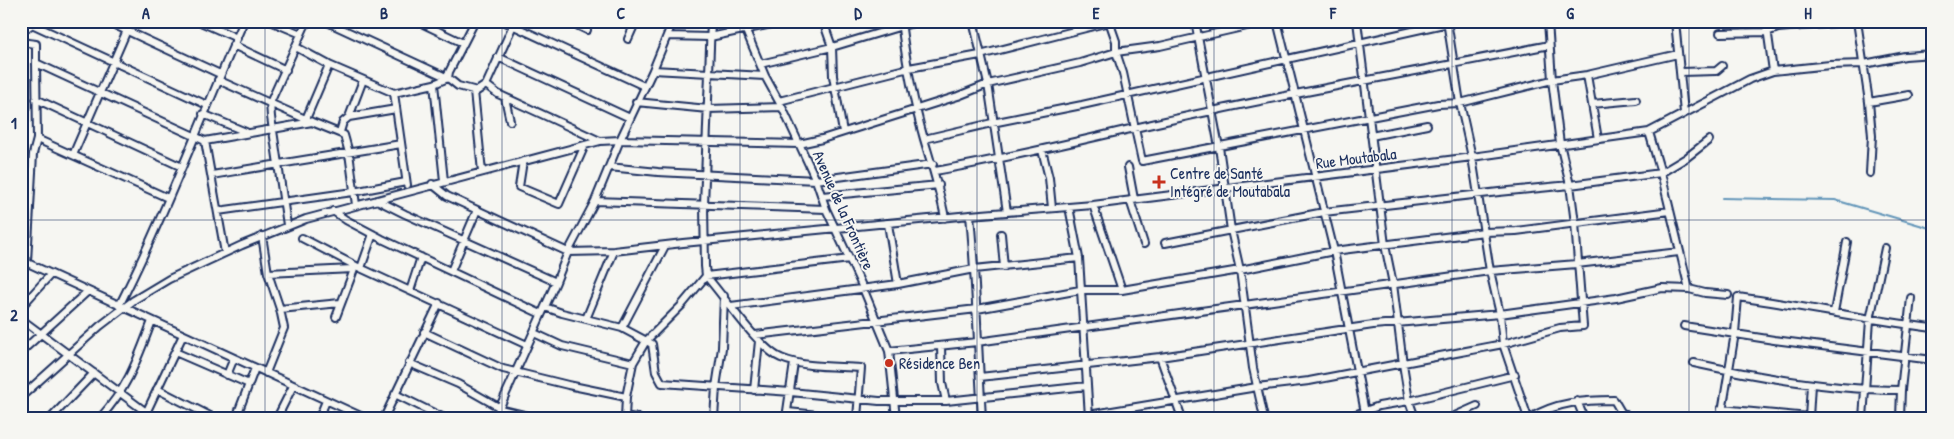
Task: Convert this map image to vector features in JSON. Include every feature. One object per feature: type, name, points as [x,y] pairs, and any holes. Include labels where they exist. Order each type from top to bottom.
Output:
[{"type":"street","points":[[106,21],[270,104],[340,132],[345,136],[349,154],[356,205]]},
{"type":"street","points":[[73,155],[131,21]]},
{"type":"street","points":[[198,21],[215,25],[235,41],[286,70]]},
{"type":"street","points":[[122,307],[244,21]]},
{"type":"street","points":[[270,21],[301,34]]},
{"type":"street","points":[[287,225],[282,201],[270,104],[308,21]]},
{"type":"street","points":[[325,21],[448,78],[458,86],[474,91],[481,90],[486,85],[514,24]]},
{"type":"street","points":[[417,21],[463,43]]},
{"type":"street","points":[[296,47],[329,65],[394,93],[434,84],[448,78],[475,21]]},
{"type":"street","points":[[503,21],[514,24],[644,86]]},
{"type":"street","points":[[568,21],[587,30]]},
{"type":"street","points":[[628,39],[636,21]]},
{"type":"street","points":[[494,418],[534,333],[568,252],[595,201],[636,102],[653,70],[673,21]]},
{"type":"street","points":[[711,21],[704,205],[706,276],[757,338],[778,358],[794,363],[861,368],[857,418]]},
{"type":"street","name":"Avenue de la Frontière","points":[[742,21],[765,76],[816,180],[826,209],[863,288],[889,351],[896,418]]},
{"type":"street","points":[[668,36],[710,37],[786,21]]},
{"type":"street","points":[[823,21],[832,47],[835,88],[843,132]]},
{"type":"street","points":[[760,64],[832,47],[901,23],[922,21]]},
{"type":"street","points":[[973,21],[988,84],[992,123],[1000,158],[1007,212]]},
{"type":"street","points":[[1195,21],[1219,147],[1231,230],[1240,270],[1257,387],[1264,418]]},
{"type":"street","points":[[21,397],[122,307],[158,284],[287,225],[333,211],[600,142],[620,140],[799,144],[917,109],[988,84],[1080,64],[1116,52],[1160,46],[1269,21]]},
{"type":"street","points":[[1277,21],[1343,291],[1365,415]]},
{"type":"street","points":[[1357,21],[1385,245],[1393,284],[1409,401],[1415,418]]},
{"type":"street","points":[[924,139],[1457,21]]},
{"type":"street","points":[[1069,207],[1079,258],[1088,416],[1175,400],[1309,381],[1403,364],[1504,344],[1560,328],[1583,326],[1577,264],[1576,223],[1570,185],[1560,144],[1552,80],[1548,21]]},
{"type":"street","points":[[1675,21],[1678,54],[1682,72],[1684,113]]},
{"type":"street","points":[[1766,21],[1773,71]]},
{"type":"street","points":[[1720,33],[1767,32],[1778,28],[1858,21],[1870,102],[1872,136],[1870,173]]},
{"type":"street","points":[[636,102],[708,109],[780,104],[909,68],[980,55],[1111,22],[1116,41],[1116,52],[1123,73],[1126,95],[1136,129],[1142,161],[1438,104],[1460,103],[1552,80],[1587,75],[1678,54]]},
{"type":"street","points":[[1448,22],[1460,103],[1472,157],[1504,344],[1529,418],[1540,411],[1577,401],[1614,400],[1621,412],[1632,418]]},
{"type":"street","points":[[21,32],[34,23],[207,105]]},
{"type":"street","points":[[901,23],[917,109],[924,139],[939,185],[945,218]]},
{"type":"street","points":[[21,42],[36,44],[37,139],[33,154],[24,261],[21,268]]},
{"type":"street","points":[[610,167],[658,172],[816,180],[934,168],[1042,150],[1364,79],[1550,45]]},
{"type":"street","points":[[1690,289],[1679,252],[1662,173],[1649,132],[1750,79],[1773,71],[1830,65],[1864,64],[1905,56],[1933,54]]},
{"type":"street","points":[[498,57],[630,118]]},
{"type":"street","points":[[36,63],[206,141],[309,121]]},
{"type":"street","points":[[309,121],[329,65]]},
{"type":"street","points":[[1682,72],[1716,71],[1722,66]]},
{"type":"street","points":[[653,70],[765,76]]},
{"type":"street","points":[[1587,75],[1598,139]]},
{"type":"street","points":[[340,132],[343,122],[349,117],[363,80]]},
{"type":"street","points":[[434,84],[444,182]]},
{"type":"street","points":[[486,85],[506,98],[600,142]]},
{"type":"street","points":[[474,91],[482,172]]},
{"type":"street","points":[[394,93],[408,191]]},
{"type":"street","points":[[1870,102],[1909,95]]},
{"type":"street","points":[[506,98],[510,121]]},
{"type":"street","points":[[36,99],[182,167]]},
{"type":"street","points":[[1592,104],[1636,100]]},
{"type":"street","points":[[349,117],[396,109]]},
{"type":"street","points":[[203,114],[247,133]]},
{"type":"street","points":[[1371,136],[1426,125]]},
{"type":"street","name":"Rue Moutabala","points":[[568,252],[614,252],[836,228],[1093,205],[1472,157],[1649,132]]},
{"type":"street","points":[[37,139],[168,198]]},
{"type":"street","points":[[1165,242],[1324,212],[1662,173],[1686,158],[1709,140]]},
{"type":"street","points":[[206,141],[225,253]]},
{"type":"street","points":[[212,175],[401,144]]},
{"type":"street","points":[[524,161],[519,186],[558,204],[585,145]]},
{"type":"street","points":[[1042,150],[1049,178],[1052,208]]},
{"type":"street","points":[[1128,167],[1132,199],[1144,244]]},
{"type":"street","points":[[218,211],[353,192],[406,182]]},
{"type":"street","points":[[432,184],[442,193],[568,252]]},
{"type":"street","points":[[822,196],[939,185]]},
{"type":"street","points":[[377,200],[556,282]]},
{"type":"street","points":[[595,201],[826,209]]},
{"type":"street","points":[[1093,205],[1122,290]]},
{"type":"street","points":[[451,271],[477,210]]},
{"type":"street","points":[[333,211],[373,234],[541,314]]},
{"type":"street","points":[[757,338],[876,320],[977,308],[1080,290],[1122,290],[1240,270],[1334,251],[1484,232],[1516,231],[1670,211]]},
{"type":"street","points":[[970,215],[982,418]]},
{"type":"street","points":[[888,224],[898,284]]},
{"type":"street","points":[[336,317],[340,303],[373,234]]},
{"type":"street","points":[[1001,234],[1004,267]]},
{"type":"street","points":[[262,236],[268,273],[284,328],[266,373]]},
{"type":"street","points":[[302,238],[357,268],[439,303],[527,345]]},
{"type":"street","points":[[1834,312],[1847,242]]},
{"type":"street","points":[[622,328],[665,246]]},
{"type":"street","points":[[1863,418],[1870,320],[1885,248]]},
{"type":"street","points":[[586,319],[614,252]]},
{"type":"street","points":[[889,351],[1083,328],[1490,271],[1577,264],[1679,252]]},
{"type":"street","points":[[410,291],[421,257]]},
{"type":"street","points":[[731,306],[898,284],[974,269],[1079,258]]},
{"type":"street","points":[[638,418],[625,417],[626,397],[633,364],[646,341],[681,306],[706,276],[850,259]]},
{"type":"street","points":[[24,261],[360,417]]},
{"type":"street","points":[[268,273],[357,268]]},
{"type":"street","points":[[21,307],[51,274]]},
{"type":"street","points":[[980,377],[1160,357],[1350,328],[1500,314],[1580,303],[1662,288],[1690,289],[1705,293],[1728,295]]},
{"type":"street","points":[[21,352],[88,291]]},
{"type":"street","points":[[714,418],[716,387],[722,348],[724,296]]},
{"type":"street","points":[[1721,418],[1735,334],[1738,297],[1834,312],[1870,320],[1933,328]]},
{"type":"street","points":[[1900,418],[1904,356],[1911,298]]},
{"type":"street","points":[[280,309],[340,303]]},
{"type":"street","points":[[384,418],[439,303]]},
{"type":"street","points":[[545,306],[637,334],[652,344],[656,372],[662,383],[860,399],[895,400],[946,400],[1087,386]]},
{"type":"street","points":[[21,319],[122,392],[154,418]]},
{"type":"street","points":[[100,418],[122,392],[152,321]]},
{"type":"street","points":[[1684,326],[1933,360]]},
{"type":"street","points":[[424,332],[503,369],[568,386],[626,397]]},
{"type":"street","points":[[534,333],[562,346],[633,364]]},
{"type":"street","points":[[146,412],[183,335]]},
{"type":"street","points":[[754,390],[757,338]]},
{"type":"street","points":[[941,346],[942,383],[946,400]]},
{"type":"street","points":[[175,352],[249,384]]},
{"type":"street","points":[[1160,357],[1182,418]]},
{"type":"street","points":[[227,375],[234,358]]},
{"type":"street","points":[[409,363],[458,384],[510,412],[537,418]]},
{"type":"street","points":[[794,363],[787,415],[849,418]]},
{"type":"street","points":[[1694,363],[1728,371],[1811,384],[1864,390],[1901,390]]},
{"type":"street","points":[[236,418],[255,368]]},
{"type":"street","points":[[50,418],[94,373]]},
{"type":"street","points":[[1326,418],[1365,415],[1379,406],[1409,401],[1515,376]]},
{"type":"street","points":[[1721,409],[1809,417],[1811,384]]},
{"type":"street","points":[[277,418],[293,386]]},
{"type":"street","points":[[157,389],[214,418]]},
{"type":"street","points":[[395,394],[444,418]]},
{"type":"street","points":[[319,418],[326,401]]},
{"type":"street","points":[[1577,401],[1584,418]]},
{"type":"street","points":[[1450,418],[1477,406]]},
{"type":"waterway","points":[[1722,198],[1835,200],[1933,229]]},
{"type":"place","name":"Centre de Santé Intégré de Moutabala","points":[[1159,182]]},
{"type":"place","name":"Résidence Ben","points":[[889,363]]}]
